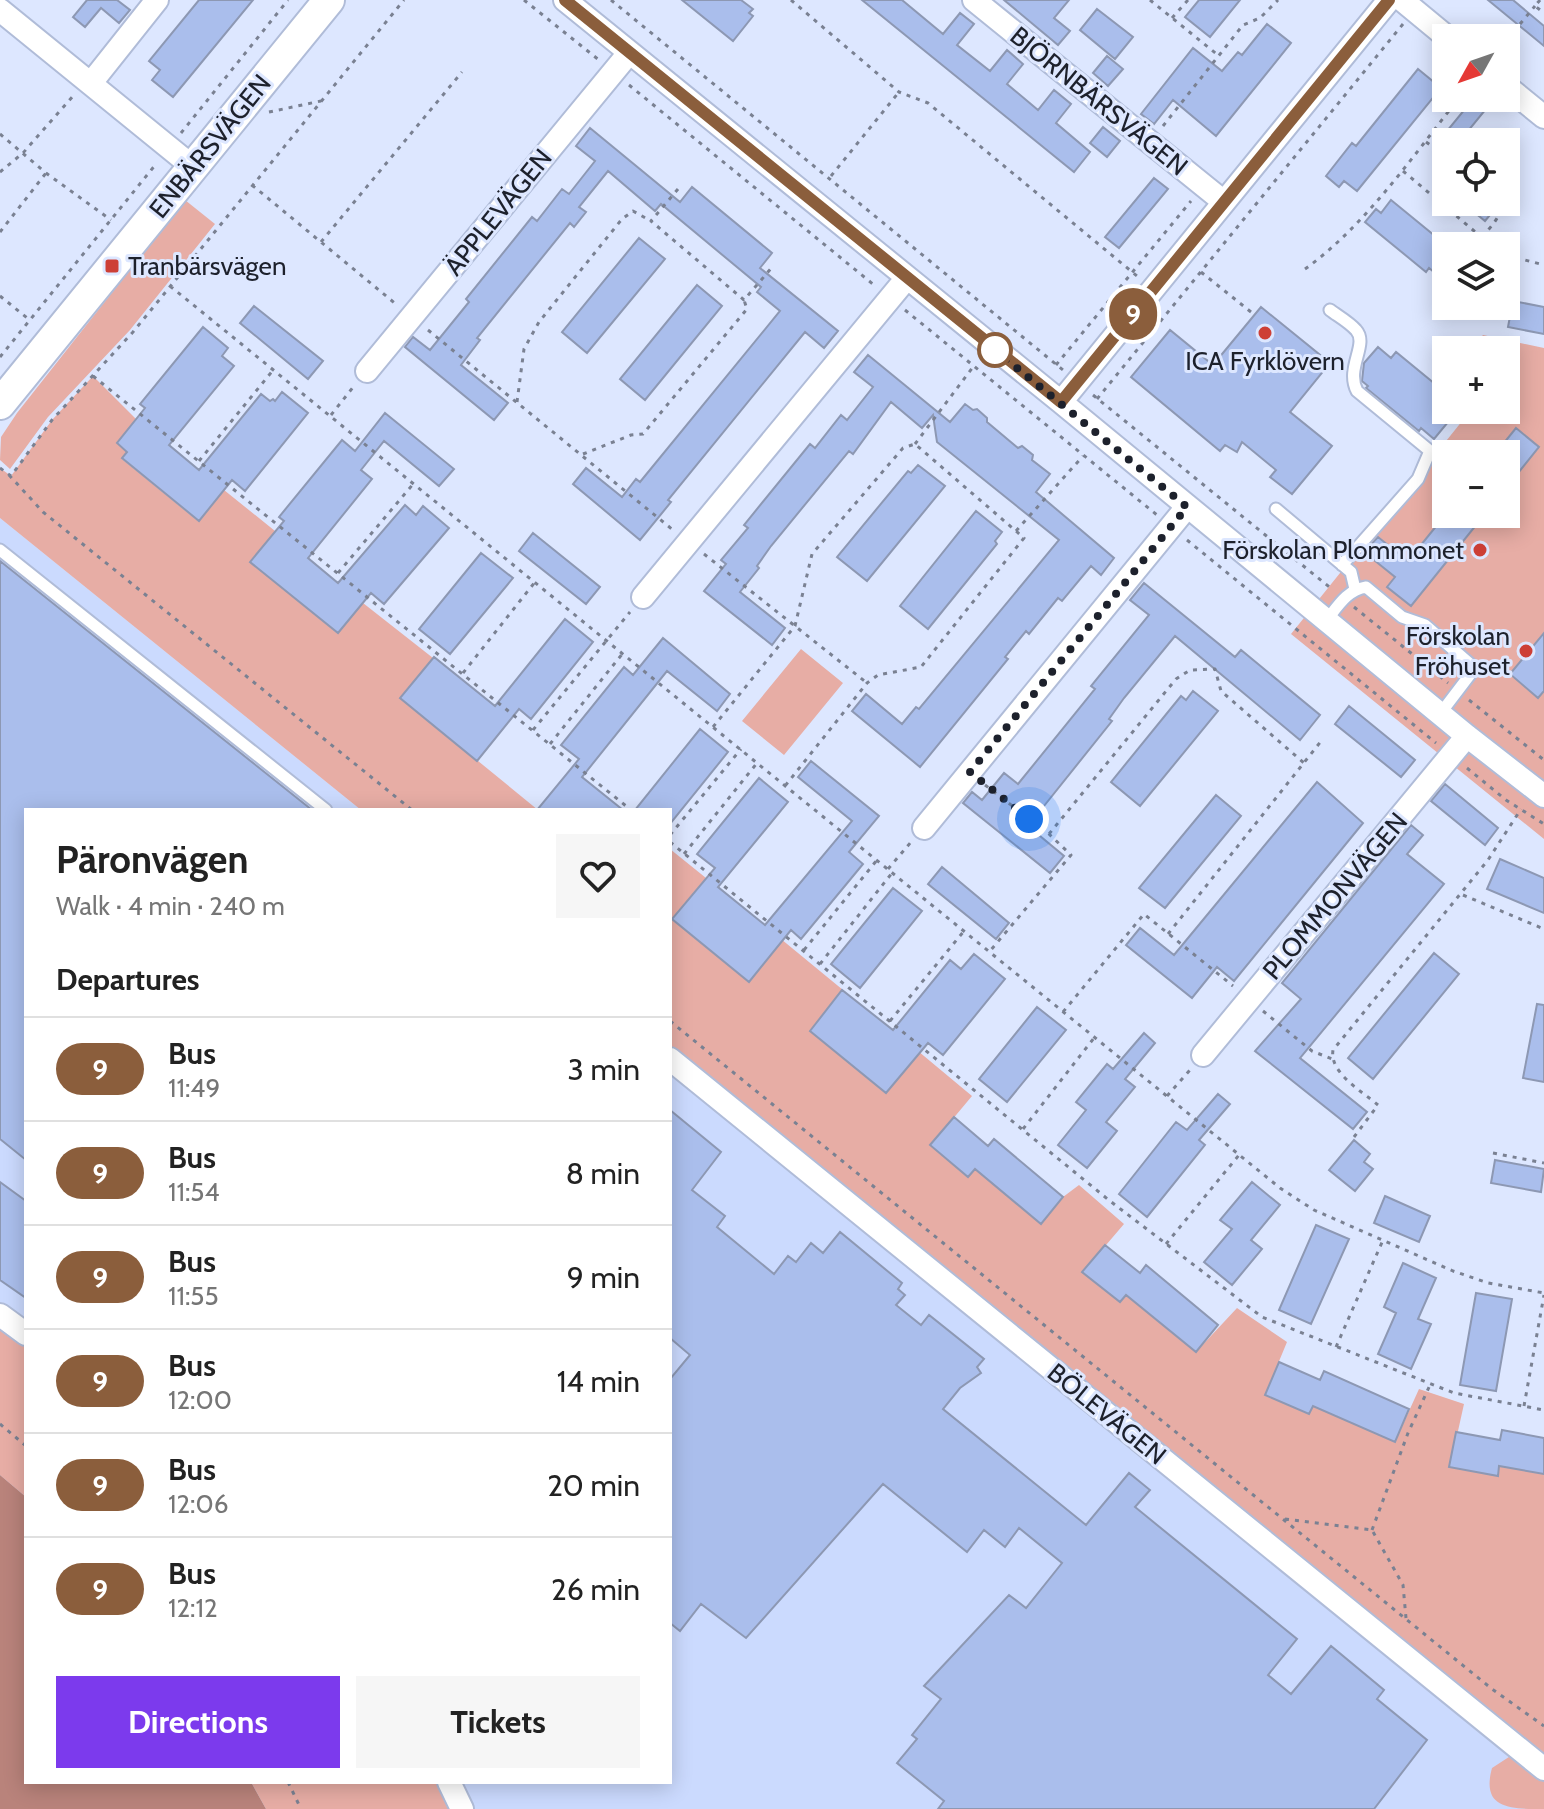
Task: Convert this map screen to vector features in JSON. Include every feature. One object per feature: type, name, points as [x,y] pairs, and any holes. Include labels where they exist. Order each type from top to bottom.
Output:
[{"type":"street","points":[[89,81],[157,0]]},
{"type":"street","name":"ENBÄRSVÄGEN","points":[[0,404],[329,0]]},
{"type":"street","points":[[565,0],[1544,796]]},
{"type":"street","name":"BJÖRNBÄRSVÄGEN","points":[[974,0],[1224,202]]},
{"type":"street","points":[[1061,402],[1389,0]]},
{"type":"street","points":[[1408,5],[1432,25]]},
{"type":"street","points":[[0,10],[193,167]]},
{"type":"street","name":"ÄPPLEVÄGEN","points":[[367,371],[629,53]]},
{"type":"street","points":[[1520,97],[1544,117]]},
{"type":"street","points":[[643,597],[906,279]]},
{"type":"street","points":[[924,828],[1187,507]]},
{"type":"street","name":"PLOMMONVÄGEN","points":[[1203,1055],[1467,736]]},
{"type":"street","name":"BÖLEVÄGEN","points":[[672,1061],[1544,1769]]},
{"type":"street","points":[[0,1315],[24,1333]]},
{"type":"street","points":[[450,1784],[462,1809]]},
{"type":"lane","points":[[1330,310],[1358,331],[1361,340],[1352,369],[1352,383],[1357,391],[1430,451],[1418,479],[1342,565]]},
{"type":"lane","points":[[1276,509],[1351,572],[1355,589]]},
{"type":"lane","points":[[0,550],[323,808]]},
{"type":"lane","points":[[1326,621],[1344,598],[1355,589],[1366,587],[1402,617],[1425,625],[1470,664],[1472,672],[1440,714]]},
{"type":"path","points":[[0,357],[288,0]]},
{"type":"path","points":[[11,476],[52,420],[170,286],[404,0]]},
{"type":"path","points":[[524,0],[1451,755],[1544,824]]},
{"type":"path","points":[[791,0],[899,92],[928,103],[1153,289]]},
{"type":"path","points":[[1150,0],[1219,56]]},
{"type":"path","points":[[1172,18],[1188,0]]},
{"type":"path","points":[[1150,142],[1243,25],[1260,18],[1278,0]]},
{"type":"path","points":[[1520,24],[1540,0]]},
{"type":"path","points":[[1079,417],[1201,272],[1408,5]]},
{"type":"path","points":[[1535,6],[1544,13]]},
{"type":"path","points":[[321,242],[462,72]]},
{"type":"path","points":[[0,172],[23,153],[89,81]]},
{"type":"path","points":[[830,177],[899,92]]},
{"type":"path","points":[[269,112],[321,101]]},
{"type":"path","points":[[1305,269],[1332,249],[1402,170],[1448,112]]},
{"type":"path","points":[[0,134],[111,221]]},
{"type":"path","points":[[1425,141],[1432,146]]},
{"type":"path","points":[[1402,170],[1476,232]]},
{"type":"path","points":[[0,232],[46,173]]},
{"type":"path","points":[[252,185],[688,542],[867,683]]},
{"type":"path","points":[[1040,385],[1203,186]]},
{"type":"path","points":[[651,221],[678,189]]},
{"type":"path","points":[[517,402],[524,349],[539,322],[622,219],[633,211],[651,221],[744,300],[747,309],[643,434],[631,435],[581,455]]},
{"type":"path","points":[[1486,232],[1499,216]]},
{"type":"path","points":[[1520,259],[1544,265]]},
{"type":"path","points":[[744,300],[774,265]]},
{"type":"path","points":[[1201,272],[1251,312]]},
{"type":"path","points":[[170,286],[1280,1188],[1314,1210],[1453,1271],[1488,1283],[1544,1294],[1524,1406]]},
{"type":"path","points":[[0,296],[31,321]]},
{"type":"path","points":[[713,727],[795,626],[812,554],[903,448],[915,444],[974,366]]},
{"type":"path","points":[[199,461],[274,369]]},
{"type":"path","points":[[331,415],[367,371]]},
{"type":"path","points":[[93,376],[629,808]]},
{"type":"path","points":[[785,786],[867,683],[878,675],[921,667],[1024,538],[915,444]]},
{"type":"path","points":[[1016,531],[1083,455]]},
{"type":"path","points":[[0,468],[43,512],[410,808]]},
{"type":"path","points":[[338,573],[414,483]]},
{"type":"path","points":[[463,673],[535,582]]},
{"type":"path","points":[[533,730],[643,597]]},
{"type":"path","points":[[550,744],[623,653]]},
{"type":"path","points":[[1049,834],[1164,692],[1190,670],[1215,669],[1221,691],[1304,763]]},
{"type":"path","points":[[1168,934],[1322,740]]},
{"type":"path","points":[[672,833],[741,749]]},
{"type":"path","points":[[684,854],[758,763]]},
{"type":"path","points":[[970,772],[1071,855],[989,951]]},
{"type":"path","points":[[1354,1137],[1378,1105],[1336,1068],[1332,1059],[1333,1050],[1488,860],[1521,809]]},
{"type":"path","points":[[888,869],[924,828]]},
{"type":"path","points":[[672,844],[1166,1244],[1262,1317],[1454,1393],[1544,1410]]},
{"type":"path","points":[[803,950],[877,860]]},
{"type":"path","points":[[820,964],[893,873]]},
{"type":"path","points":[[1461,894],[1544,929]]},
{"type":"path","points":[[1063,1012],[1144,914],[1312,1051],[1332,1059]]},
{"type":"path","points":[[890,1021],[964,931]]},
{"type":"path","points":[[672,1023],[1492,1689],[1544,1726]]},
{"type":"path","points":[[1023,1129],[1095,1037]]},
{"type":"path","points":[[1167,1096],[1203,1055]]},
{"type":"path","points":[[1493,1153],[1544,1163]]},
{"type":"path","points":[[1166,1244],[1239,1155]]},
{"type":"path","points":[[1336,1347],[1383,1240]]},
{"type":"path","points":[[1406,1618],[1403,1585],[1372,1530],[1408,1433],[1431,1384]]},
{"type":"path","points":[[0,1424],[24,1442]]},
{"type":"path","points":[[1283,1518],[1372,1530]]},
{"type":"path","points":[[289,1784],[301,1809]]},
{"type":"shaded area","points":[[185,200],[215,224],[130,330],[48,417],[10,469],[0,460],[1,437]]},
{"type":"shaded area","points":[[1520,343],[1544,348],[1544,839],[1291,634],[1432,459],[1432,528],[1520,528],[1520,440],[1447,440],[1460,424],[1520,424]]},
{"type":"shaded area","points":[[93,376],[136,419],[117,443],[127,452],[122,459],[198,521],[224,490],[275,531],[251,562],[337,633],[363,603],[433,658],[401,698],[536,808],[359,808],[0,518],[0,468],[11,476],[52,420]]},
{"type":"shaded area","points":[[0,518],[359,808],[24,808],[24,1333],[0,1315]]},
{"type":"shaded area","points":[[801,649],[843,683],[784,755],[742,721]]},
{"type":"shaded area","points":[[672,851],[706,878],[673,920],[749,981],[781,939],[843,990],[810,1031],[886,1093],[918,1051],[972,1096],[931,1145],[968,1176],[975,1169],[1041,1224],[1063,1197],[1079,1185],[1124,1224],[1083,1272],[1120,1302],[1126,1295],[1196,1352],[1237,1308],[1287,1342],[1265,1395],[1308,1414],[1313,1406],[1395,1442],[1419,1389],[1464,1404],[1450,1467],[1497,1476],[1499,1466],[1544,1474],[1544,1769],[672,1061]]},
{"type":"shaded area","points":[[672,1061],[1544,1769],[1544,1809],[462,1809],[450,1784],[672,1784]]},
{"type":"shaded area","points":[[0,1315],[24,1333],[24,1495],[0,1475]]},
{"type":"shaded area","points":[[0,1475],[24,1495],[24,1784],[252,1784],[266,1809],[0,1809]]},
{"type":"shaded area","points":[[1512,1755],[1544,1781],[1544,1809],[1509,1807],[1494,1799],[1490,1782],[1492,1768]]},
{"type":"shaded area","points":[[252,1784],[450,1784],[462,1809],[266,1809]]},
{"type":"building","points":[[87,0],[117,0],[130,10],[119,23],[101,8],[85,27],[73,17]]},
{"type":"building","points":[[199,0],[253,0],[173,97],[152,80],[160,70],[149,61]]},
{"type":"building","points":[[682,0],[741,0],[753,9],[749,13],[753,16],[733,41]]},
{"type":"building","points":[[862,0],[902,0],[943,34],[960,13],[974,24],[957,45],[990,71],[1007,50],[1023,64],[1007,84],[1038,110],[1054,90],[1071,104],[1056,123],[1090,152],[1074,172]]},
{"type":"building","points":[[1004,0],[1069,0],[1054,18],[1070,31],[1058,45]]},
{"type":"building","points":[[1199,0],[1240,0],[1210,37],[1185,17]]},
{"type":"building","points":[[1488,0],[1513,0],[1544,26],[1544,46]]},
{"type":"building","points":[[1097,9],[1133,37],[1115,59],[1080,30]]},
{"type":"building","points":[[1267,24],[1291,43],[1216,136],[1173,100],[1154,124],[1141,114],[1193,48],[1222,71],[1238,52],[1242,55]]},
{"type":"building","points":[[1107,56],[1123,69],[1108,86],[1093,73]]},
{"type":"building","points":[[1418,69],[1432,81],[1432,99],[1357,191],[1344,181],[1339,187],[1326,176],[1352,143],[1356,146]]},
{"type":"building","points":[[1463,112],[1484,112],[1470,128],[1449,128]]},
{"type":"building","points":[[1103,127],[1120,141],[1107,157],[1090,143]]},
{"type":"building","points":[[590,128],[680,202],[692,187],[772,253],[760,268],[838,331],[824,348],[805,332],[668,500],[671,502],[640,540],[573,484],[586,468],[622,497],[636,479],[640,482],[780,311],[757,292],[761,287],[661,204],[655,211],[608,171],[579,207],[586,212],[574,227],[570,223],[477,338],[480,340],[461,365],[508,403],[494,420],[405,347],[413,337],[430,350],[469,302],[466,299],[532,217],[537,221],[562,189],[569,194],[595,161],[576,146]]},
{"type":"building","points":[[1154,178],[1168,189],[1119,248],[1105,237]]},
{"type":"building","points":[[1391,200],[1432,234],[1432,270],[1429,268],[1426,272],[1365,222],[1376,209],[1381,213]]},
{"type":"building","points":[[639,238],[665,259],[587,353],[562,332]]},
{"type":"building","points":[[697,285],[722,306],[645,400],[620,379]]},
{"type":"building","points":[[1520,302],[1544,307],[1544,334],[1508,327],[1509,320],[1520,320]]},
{"type":"building","points":[[254,306],[323,361],[308,379],[240,323]]},
{"type":"building","points":[[1261,307],[1330,363],[1290,412],[1332,446],[1292,494],[1270,477],[1276,470],[1242,442],[1237,452],[1225,445],[1220,451],[1131,377],[1170,330],[1213,365]]},
{"type":"building","points":[[203,327],[228,348],[222,356],[234,366],[169,445],[199,470],[261,394],[275,401],[282,392],[308,413],[245,491],[232,480],[199,521],[122,458],[127,452],[117,443],[145,408],[140,404]]},
{"type":"building","points":[[1378,347],[1391,358],[1396,352],[1432,382],[1432,424],[1446,424],[1434,439],[1421,428],[1419,431],[1366,388],[1368,386],[1362,381],[1364,363]]},
{"type":"building","points":[[868,355],[950,422],[965,404],[973,410],[977,409],[987,418],[987,422],[1018,448],[1022,446],[1033,455],[1032,460],[1050,474],[1036,492],[1114,558],[1101,575],[1091,566],[1062,601],[1058,598],[1029,634],[1026,631],[1005,657],[1008,659],[920,767],[852,711],[866,694],[902,724],[916,707],[919,709],[1059,540],[937,442],[933,415],[922,428],[891,402],[853,454],[849,451],[757,566],[759,568],[740,592],[785,628],[772,645],[704,591],[726,564],[721,560],[748,528],[744,525],[810,444],[815,448],[841,415],[847,420],[873,387],[854,372]]},
{"type":"building","points":[[385,413],[454,469],[439,486],[384,441],[361,470],[372,479],[308,558],[338,583],[405,505],[416,515],[423,506],[449,528],[384,604],[371,593],[338,633],[250,562],[284,521],[279,517],[342,440],[355,451]]},
{"type":"building","points":[[1516,428],[1539,447],[1520,471],[1520,440],[1506,440]]},
{"type":"building","points":[[918,465],[945,486],[867,581],[837,557],[908,471],[911,473]]},
{"type":"building","points":[[976,511],[1002,532],[995,541],[997,544],[928,629],[900,606]]},
{"type":"building","points":[[1435,528],[1474,528],[1411,606],[1387,587],[1395,577],[1364,552],[1378,537],[1408,561]]},
{"type":"building","points":[[533,533],[600,587],[586,604],[519,551]]},
{"type":"building","points":[[481,553],[513,578],[450,654],[419,629]]},
{"type":"building","points":[[0,561],[309,808],[24,808],[24,1158],[0,1139]]},
{"type":"building","points":[[1144,583],[1235,657],[1241,650],[1320,715],[1300,740],[1175,636],[1028,826],[1064,856],[1050,873],[963,803],[972,792],[982,800],[1004,773],[1018,784],[1095,689],[1091,686],[1149,615],[1130,600]]},
{"type":"building","points":[[565,619],[593,642],[531,719],[519,709],[477,761],[400,698],[434,657],[495,706]]},
{"type":"building","points":[[1544,633],[1544,691],[1538,698],[1510,674]]},
{"type":"building","points":[[663,638],[730,694],[717,711],[667,671],[582,777],[621,808],[539,808],[579,759],[561,745],[624,667],[633,675]]},
{"type":"building","points":[[1193,691],[1218,711],[1140,806],[1111,782],[1181,696],[1186,700]]},
{"type":"building","points":[[1349,706],[1415,760],[1401,777],[1335,724]]},
{"type":"building","points":[[700,729],[728,752],[672,822],[672,808],[637,808]]},
{"type":"building","points":[[811,761],[879,816],[849,852],[863,864],[801,939],[791,930],[749,982],[672,919],[715,868],[697,854],[759,778],[788,802],[718,887],[765,925],[852,821],[798,777]]},
{"type":"building","points":[[1317,782],[1363,823],[1234,981],[1217,967],[1192,998],[1126,945],[1140,928],[1174,955]]},
{"type":"building","points":[[1445,784],[1498,828],[1485,845],[1431,801]]},
{"type":"building","points":[[1216,795],[1241,816],[1165,908],[1139,888]]},
{"type":"building","points":[[1411,825],[1423,835],[1407,854],[1444,884],[1300,1058],[1367,1112],[1353,1129],[1255,1051],[1301,999],[1282,983]]},
{"type":"building","points":[[1500,859],[1544,878],[1544,913],[1487,889]]},
{"type":"building","points":[[942,867],[1009,923],[996,939],[928,884]]},
{"type":"building","points":[[893,888],[922,911],[860,988],[831,964]]},
{"type":"building","points":[[1434,953],[1459,974],[1373,1079],[1348,1058]]},
{"type":"building","points":[[974,954],[1005,979],[943,1055],[928,1043],[886,1093],[810,1031],[842,990],[893,1030],[950,960],[961,969]]},
{"type":"building","points":[[1537,1004],[1544,1005],[1544,1082],[1523,1078]]},
{"type":"building","points":[[1037,1007],[1066,1030],[1007,1102],[979,1079]]},
{"type":"building","points":[[1144,1033],[1155,1043],[1125,1079],[1135,1087],[1106,1122],[1117,1131],[1087,1168],[1058,1145],[1086,1110],[1076,1102],[1107,1064],[1113,1069]]},
{"type":"building","points":[[1218,1094],[1230,1104],[1199,1140],[1205,1145],[1147,1217],[1119,1194],[1176,1122],[1187,1130]]},
{"type":"building","points":[[672,1112],[721,1152],[692,1190],[725,1216],[717,1227],[774,1274],[788,1256],[796,1262],[811,1243],[823,1253],[840,1232],[902,1283],[898,1289],[905,1295],[896,1305],[921,1325],[929,1315],[984,1359],[977,1367],[981,1373],[960,1388],[943,1409],[1086,1525],[1129,1473],[1150,1490],[1135,1507],[1297,1639],[1268,1675],[1291,1694],[1331,1646],[1384,1690],[1377,1699],[1427,1740],[1374,1809],[938,1809],[944,1801],[897,1763],[917,1739],[912,1735],[941,1699],[924,1686],[1009,1595],[1026,1608],[1062,1563],[1019,1528],[1005,1547],[984,1530],[967,1552],[883,1484],[746,1638],[701,1604],[680,1631],[672,1625],[672,1377],[690,1355],[672,1340]]},
{"type":"building","points":[[954,1117],[988,1146],[994,1139],[1063,1197],[1041,1224],[975,1169],[968,1177],[930,1145]]},
{"type":"building","points":[[1354,1140],[1370,1154],[1364,1162],[1373,1169],[1355,1191],[1329,1170]]},
{"type":"building","points":[[1495,1160],[1544,1169],[1541,1192],[1491,1183]]},
{"type":"building","points":[[0,1182],[24,1200],[24,1297],[0,1280]]},
{"type":"building","points":[[1252,1182],[1280,1205],[1251,1240],[1262,1249],[1232,1285],[1204,1262],[1232,1229],[1220,1220]]},
{"type":"building","points":[[1385,1196],[1430,1216],[1419,1242],[1374,1223]]},
{"type":"building","points":[[1316,1225],[1349,1239],[1311,1324],[1279,1310]]},
{"type":"building","points":[[1105,1245],[1140,1273],[1146,1265],[1218,1325],[1196,1352],[1126,1295],[1120,1302],[1082,1272]]},
{"type":"building","points":[[1403,1263],[1436,1278],[1418,1319],[1431,1324],[1411,1369],[1378,1354],[1396,1313],[1384,1307]]},
{"type":"building","points":[[1476,1293],[1512,1299],[1496,1391],[1460,1385]]},
{"type":"building","points":[[1279,1362],[1320,1380],[1324,1371],[1409,1409],[1395,1442],[1313,1406],[1309,1414],[1265,1395]]},
{"type":"building","points":[[1502,1430],[1544,1438],[1544,1474],[1499,1466],[1498,1476],[1449,1467],[1456,1432],[1500,1440]]},
{"type":"bus line","name":"9","points":[[565,0],[1061,402],[1389,0]]},
{"type":"place","name":"Tranbärsvägen","points":[[112,266]]},
{"type":"place","name":"ICA Fyrklövern","points":[[1265,333]]},
{"type":"place","name":"Förskolan Plommonet","points":[[1480,550]]},
{"type":"place","name":"Förskolan Fröhuset","points":[[1526,651]]},
{"type":"route","points":[[995,350],[1187,507],[970,772],[1029,819]]}]
